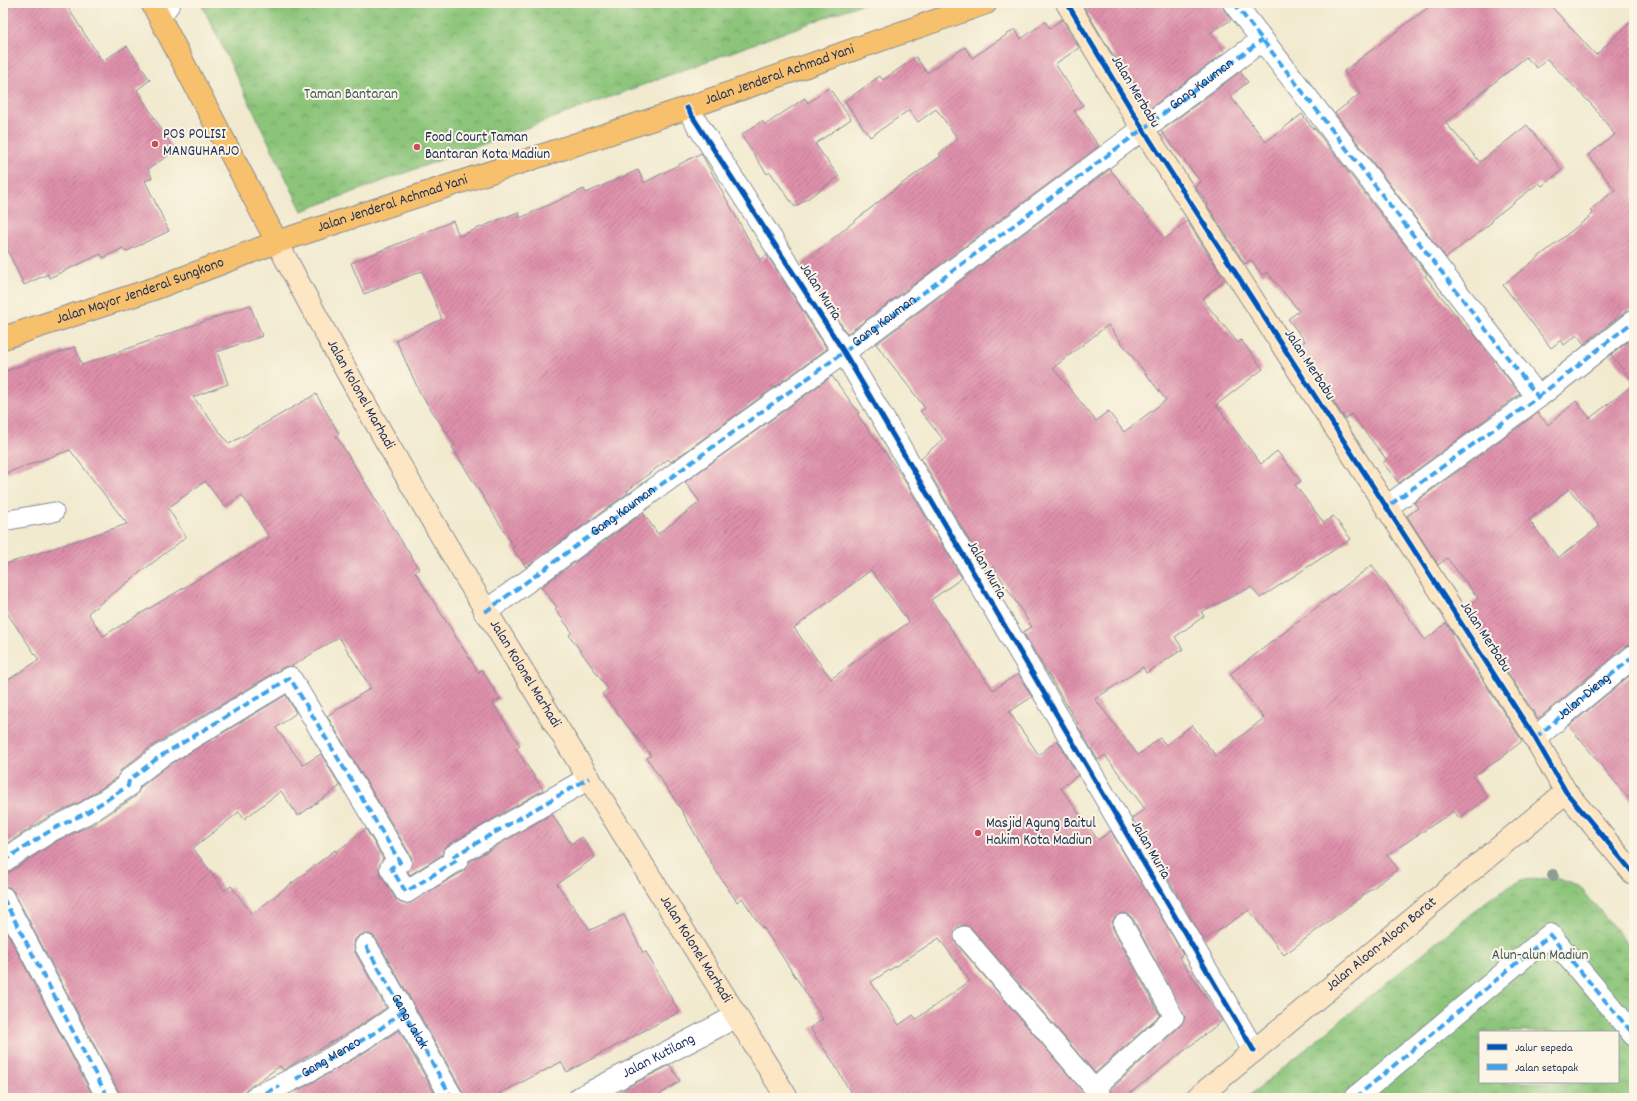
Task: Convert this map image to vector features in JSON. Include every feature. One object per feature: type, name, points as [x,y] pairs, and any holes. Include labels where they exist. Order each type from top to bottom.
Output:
[{"type":"highway","name":"Jalan Jenderal Achmad Yani","points":[[277,242],[687,108],[986,3]]},
{"type":"highway","points":[[161,8],[277,242]]},
{"type":"highway","name":"Jalan Mayor Jenderal Sungkono","points":[[3,338],[156,288],[277,242]]},
{"type":"street","name":"Jalan Merbabu","points":[[1067,3],[1143,129],[1535,738],[1566,792],[1634,874]]},
{"type":"street","points":[[1234,3],[1538,397]]},
{"type":"street","name":"Gang Kauman","points":[[485,612],[844,352],[1262,40]]},
{"type":"street","name":"Jalan Muria","points":[[687,108],[844,352],[1254,1050]]},
{"type":"street","name":"Jalan Kolonel Marhadi","points":[[277,242],[314,313],[485,612],[787,1098]]},
{"type":"street","points":[[1387,507],[1538,397],[1634,321]]},
{"type":"street","name":"Jalan Dieng","points":[[1535,738],[1634,656]]},
{"type":"street","points":[[3,861],[53,829],[98,805],[128,786],[129,780],[160,757],[290,678],[400,862],[391,868],[406,892],[457,860],[454,856],[589,778]]},
{"type":"street","name":"Jalan Aloon-Aloon Barat","points":[[1197,1098],[1566,792]]},
{"type":"street","points":[[3,898],[108,1098]]},
{"type":"street","points":[[1355,1098],[1550,935],[1634,1035]]},
{"type":"street","name":"Gang Jalak","points":[[366,946],[452,1098]]},
{"type":"street","name":"Gang Menco","points":[[255,1098],[310,1071],[376,1032],[403,1011]]},
{"type":"street","name":"Jalan Kutilang","points":[[580,1098],[737,1016]]},
{"type":"lane","points":[[3,521],[54,512]]},
{"type":"lane","points":[[964,936],[1098,1094],[1174,1017],[1123,924]]},
{"type":"green space","name":"Taman Bantaran","points":[[201,3],[864,3],[302,211]]},
{"type":"green space","name":"Alun-alun Madiun","points":[[1555,878],[1579,886],[1634,951],[1634,1098],[1246,1098],[1493,896],[1521,880]]},
{"type":"building","points":[[3,3],[65,3],[102,61],[127,46],[150,80],[137,90],[175,151],[148,169],[152,178],[145,181],[169,231],[125,252],[123,248],[103,258],[101,254],[49,278],[48,274],[24,285],[3,241]]},
{"type":"building","points":[[1085,3],[1222,3],[1224,10],[1231,20],[1210,33],[1225,52],[1148,110],[1136,93],[1140,91],[1107,46],[1083,5]]},
{"type":"building","points":[[1434,3],[1548,3],[1596,55],[1634,19],[1634,309],[1626,311],[1584,344],[1577,335],[1564,345],[1561,340],[1551,348],[1503,285],[1593,214],[1590,210],[1615,190],[1588,155],[1615,135],[1593,106],[1547,59],[1537,68],[1526,57],[1445,122],[1480,162],[1527,125],[1562,170],[1542,186],[1539,183],[1491,220],[1492,222],[1446,258],[1335,113],[1361,93],[1344,71]]},
{"type":"building","points":[[1062,19],[1079,48],[1055,64],[1083,105],[1074,111],[1099,146],[847,334],[802,263],[896,188],[941,156],[939,154],[958,139],[936,109],[918,122],[909,110],[870,137],[845,101],[880,76],[883,80],[916,57],[927,73],[965,47],[972,58],[1015,29],[1021,39],[1045,22],[1050,28]]},
{"type":"building","points":[[1240,72],[1248,82],[1230,96],[1266,142],[1302,114],[1427,274],[1425,276],[1469,332],[1471,330],[1520,394],[1399,483],[1383,463],[1387,460],[1351,414],[1345,419],[1298,346],[1305,341],[1288,319],[1299,311],[1267,272],[1262,275],[1251,260],[1245,264],[1207,205],[1208,204],[1195,187],[1201,182],[1161,131]]},
{"type":"building","points":[[829,88],[851,119],[815,144],[839,177],[795,207],[770,172],[767,174],[741,135],[762,121],[765,125],[805,98],[808,103]]},
{"type":"building","points":[[701,153],[760,260],[767,255],[827,349],[671,462],[668,459],[627,491],[628,493],[526,567],[512,548],[514,547],[452,447],[455,445],[420,393],[396,340],[442,319],[422,271],[364,294],[351,263],[453,221],[459,236],[518,212],[520,218],[584,189],[586,193],[638,170],[644,183]]},
{"type":"building","points":[[1110,169],[1165,239],[1187,221],[1225,280],[1202,299],[1238,343],[1241,340],[1263,369],[1216,405],[1261,464],[1277,451],[1301,481],[1295,485],[1324,523],[1333,516],[1351,539],[1260,598],[1251,587],[1201,612],[1204,616],[1175,637],[1183,649],[1146,673],[1143,667],[1095,699],[1138,755],[1160,738],[1166,745],[1192,725],[1216,756],[1264,718],[1230,674],[1372,565],[1425,640],[1446,623],[1522,741],[1500,759],[1473,776],[1488,798],[1459,818],[1454,811],[1387,855],[1398,869],[1284,955],[1249,910],[1204,940],[1132,818],[1145,809],[1105,755],[1098,760],[1023,632],[1032,627],[993,566],[987,571],[921,458],[943,439],[920,411],[925,408],[876,344]],"holes":[[[1108,325],[1166,400],[1124,432],[1108,411],[1096,421],[1053,368]]]},
{"type":"building","points":[[250,305],[262,336],[217,352],[228,384],[193,397],[229,444],[316,394],[339,434],[336,436],[419,569],[415,572],[478,672],[482,670],[500,699],[493,703],[520,746],[516,749],[543,790],[448,845],[443,850],[442,855],[410,875],[408,871],[412,862],[411,856],[327,716],[371,688],[339,637],[292,666],[284,667],[152,746],[121,770],[117,778],[80,802],[46,818],[3,846],[3,683],[39,660],[3,607],[3,565],[127,524],[70,450],[3,474],[3,372],[75,347],[82,365]],"holes":[[[205,481],[225,507],[242,495],[269,537],[103,636],[88,613],[186,537],[168,508]]]},
{"type":"building","points":[[1634,337],[1634,383],[1611,355]]},
{"type":"building","points":[[832,376],[859,413],[857,414],[900,473],[962,578],[931,600],[993,690],[1018,674],[1032,697],[1009,712],[1039,755],[1057,740],[1078,775],[1061,788],[1098,840],[1111,831],[1183,954],[1179,957],[1222,1021],[1124,1098],[1113,1098],[1110,1090],[1181,1025],[1185,1017],[1133,919],[1128,914],[1123,913],[1114,918],[1112,923],[1113,929],[1160,1015],[1095,1073],[972,929],[962,925],[957,928],[954,933],[956,943],[1088,1098],[854,1098],[833,1062],[810,1028],[823,1019],[763,927],[762,928],[742,898],[737,902],[716,871],[682,811],[647,758],[651,755],[602,694],[608,689],[569,635],[572,632],[555,609],[557,607],[541,587],[643,513],[658,534],[700,502],[685,482]],"holes":[[[871,570],[909,622],[831,679],[794,628]],[[939,938],[970,981],[916,1019],[913,1015],[899,1025],[871,982]]]},
{"type":"building","points":[[1634,384],[1634,644],[1626,646],[1538,719],[1466,608],[1478,598],[1447,558],[1438,565],[1407,516],[1418,508],[1414,503],[1538,413],[1548,425],[1576,401],[1590,418]],"holes":[[[1569,489],[1600,526],[1558,558],[1529,520]]]},
{"type":"building","points":[[1634,672],[1634,805],[1569,726]]},
{"type":"building","points":[[286,695],[296,713],[276,728],[303,765],[321,754],[340,786],[298,816],[281,791],[244,819],[239,812],[193,848],[225,891],[231,886],[252,914],[335,850],[336,852],[366,829],[383,858],[379,868],[380,875],[396,899],[401,903],[407,904],[464,871],[469,862],[552,814],[571,844],[582,837],[595,857],[557,884],[590,930],[624,915],[643,953],[646,952],[679,1012],[567,1072],[561,1062],[491,1098],[464,1098],[463,1092],[377,940],[372,935],[366,934],[360,935],[355,939],[355,952],[386,1008],[361,1025],[283,1070],[280,1066],[235,1098],[120,1098],[119,1092],[14,892],[9,887],[3,886],[3,873],[10,872],[59,840],[93,824],[135,797],[141,787],[166,767]]},
{"type":"building","points":[[3,925],[94,1098],[3,1098]]},
{"type":"building","points":[[399,1030],[435,1094],[428,1098],[299,1098],[295,1092],[356,1058]]},
{"type":"building","points":[[670,1065],[680,1081],[655,1098],[612,1098],[628,1087]]},
{"type":"marked path","points":[[1234,3],[1538,397],[1387,507]]},
{"type":"marked path","points":[[485,612],[844,352],[1262,40]]},
{"type":"marked path","points":[[1538,397],[1634,321]]},
{"type":"marked path","points":[[1535,738],[1634,656]]},
{"type":"marked path","points":[[3,861],[53,829],[86,813],[128,786],[129,780],[159,757],[290,678],[400,862],[391,868],[406,892],[457,860],[454,856],[589,778]]},
{"type":"marked path","points":[[3,898],[108,1098]]},
{"type":"marked path","points":[[1355,1098],[1550,935],[1634,1035]]},
{"type":"marked path","points":[[366,946],[452,1098]]},
{"type":"marked path","points":[[296,1079],[376,1032],[403,1011]]},
{"type":"marked path","points":[[255,1098],[280,1086]]},
{"type":"cycle path","points":[[1067,3],[1143,129],[1535,738],[1566,792],[1634,874]]},
{"type":"cycle path","points":[[687,108],[844,352],[1254,1051]]},
{"type":"place","name":"POS POLISI MANGUHARJO","points":[[155,144]]},
{"type":"place","name":"Food Court Taman Bantaran Kota Madiun","points":[[417,147]]},
{"type":"place","name":"Masjid Agung Baitul Hakim Kota Madiun","points":[[978,833]]}]
